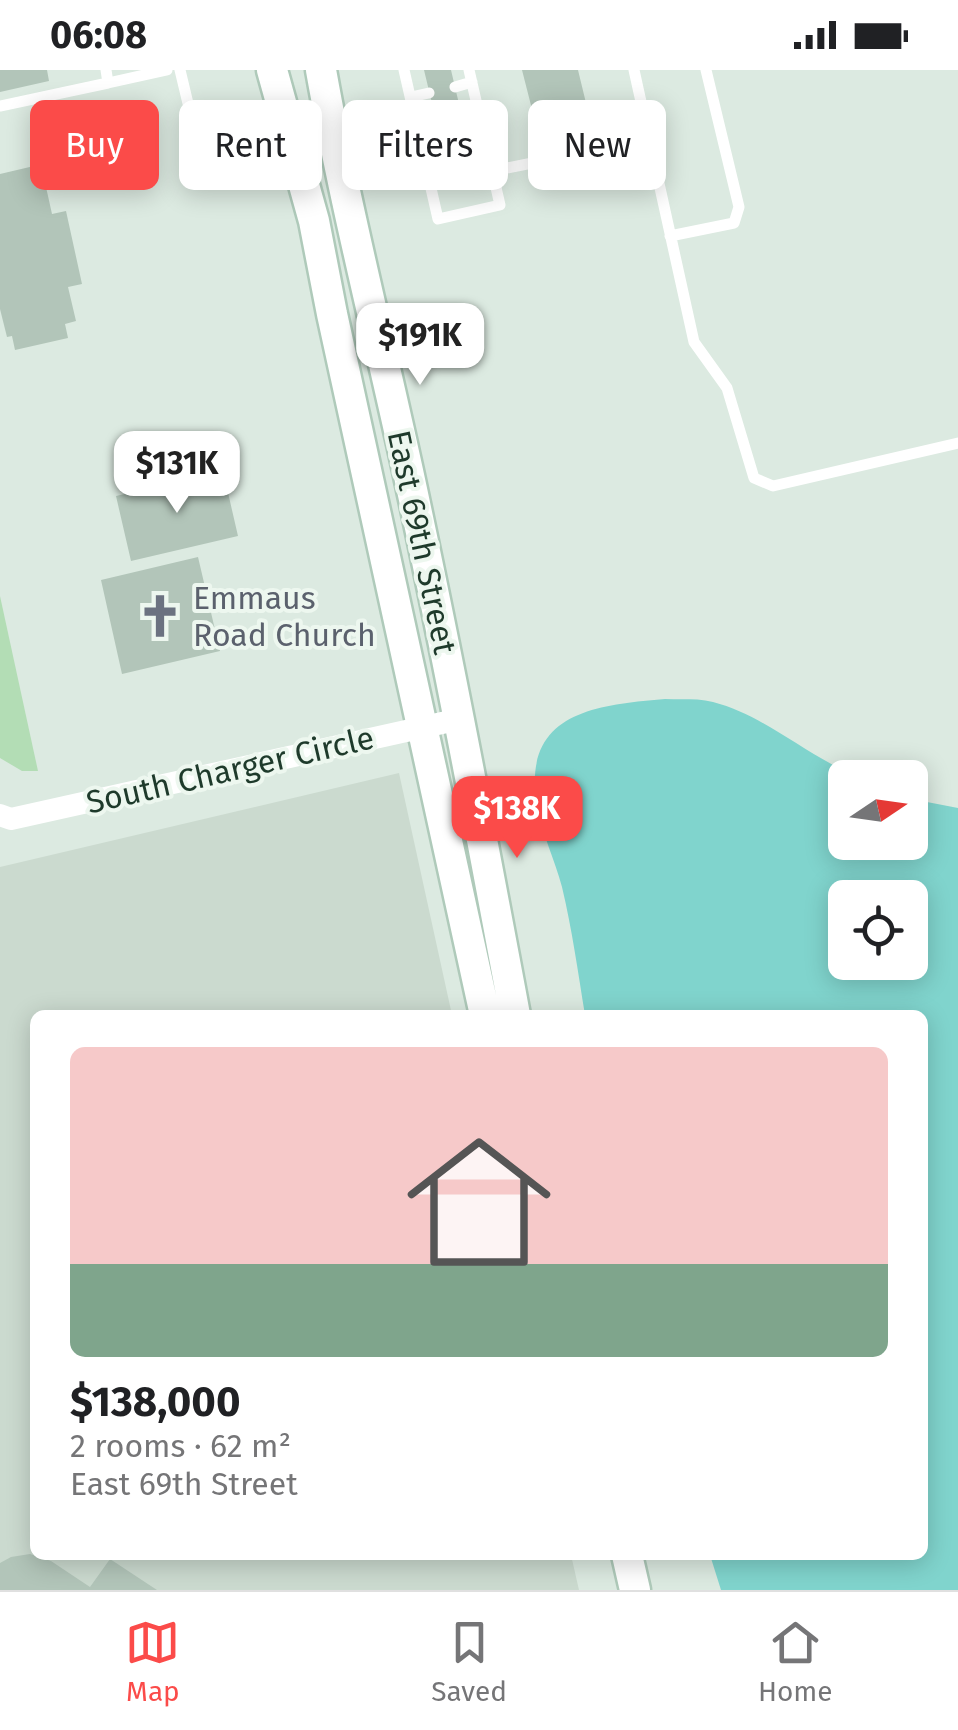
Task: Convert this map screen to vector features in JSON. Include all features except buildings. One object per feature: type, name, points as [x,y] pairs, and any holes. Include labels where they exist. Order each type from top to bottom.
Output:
[{"type":"main road","name":"East 69th Street","points":[[272,70],[314,221],[484,1010]]},
{"type":"main road","name":"East 69th Street","points":[[321,70],[336,156],[460,719],[515,1010]]},
{"type":"main road","points":[[628,1560],[635,1590]]},
{"type":"street","name":"South Charger Circle","points":[[0,816],[11,819],[460,719]]},
{"type":"lane","points":[[0,106],[107,76],[167,70]]},
{"type":"lane","points":[[180,70],[187,100]]},
{"type":"lane","points":[[404,70],[412,100]]},
{"type":"lane","points":[[634,70],[694,342],[727,388],[754,478],[773,486],[958,443]]},
{"type":"lane","points":[[670,236],[734,223],[739,207],[706,70]]},
{"type":"lane","points":[[455,87],[471,76]]},
{"type":"lane","points":[[411,97],[429,93]]},
{"type":"lane","points":[[432,190],[438,219],[500,205],[496,190]]},
{"type":"shaded area","points":[[399,773],[451,1010],[30,1010],[30,1560],[572,1560],[579,1590],[0,1590],[0,867]]},
{"type":"green space","points":[[0,596],[38,771],[22,771],[0,758]]},
{"type":"water","points":[[665,699],[713,702],[751,717],[828,762],[828,860],[928,860],[928,802],[958,808],[958,1590],[721,1590],[712,1560],[928,1560],[928,1010],[584,1010],[562,887],[537,806],[535,775],[540,751],[552,733],[589,711]]},
{"type":"place","name":"Emmaus Road Church","points":[[160,616]]}]
